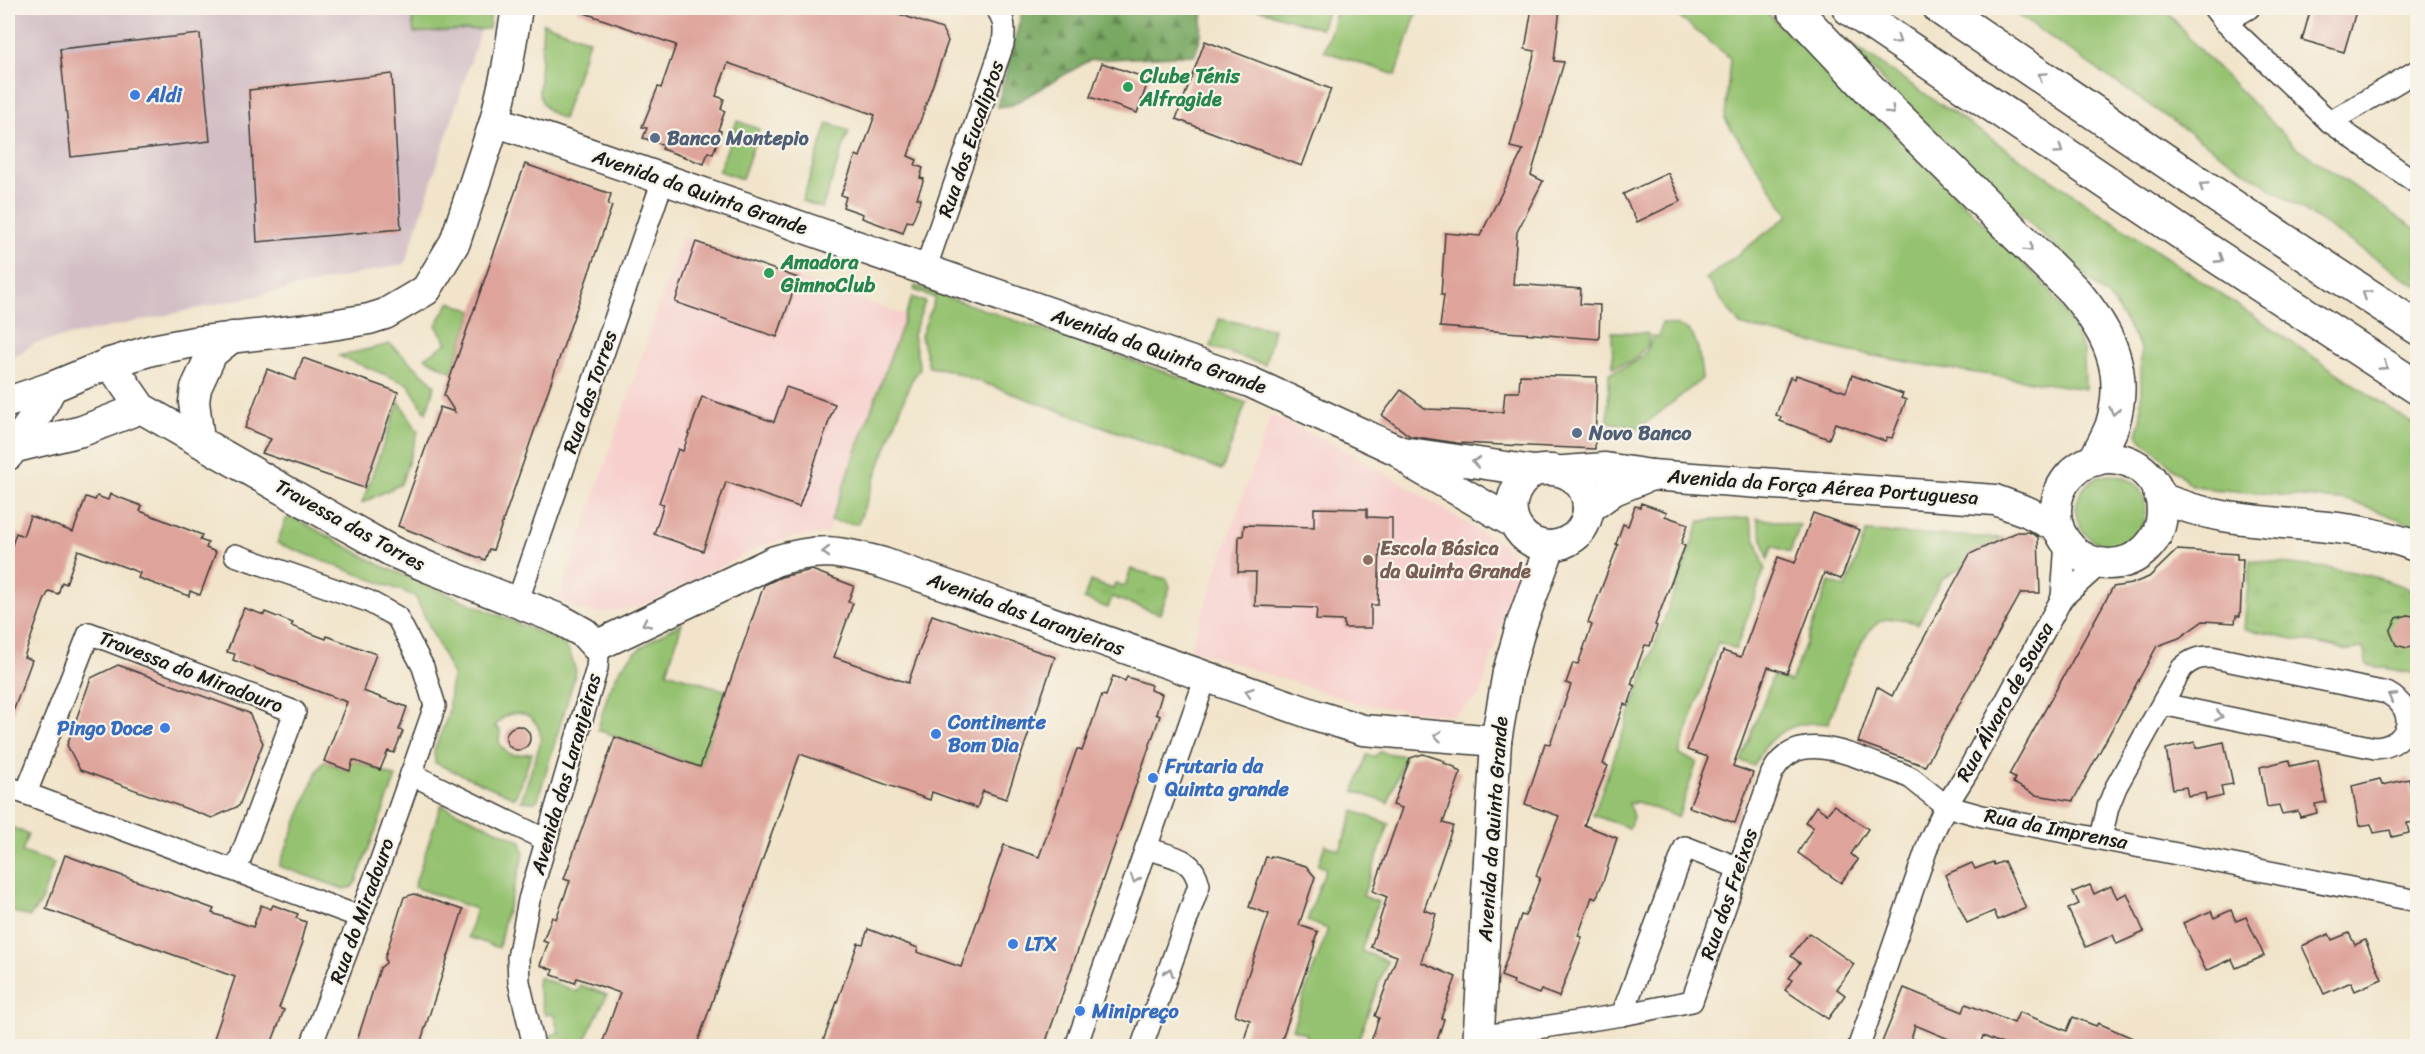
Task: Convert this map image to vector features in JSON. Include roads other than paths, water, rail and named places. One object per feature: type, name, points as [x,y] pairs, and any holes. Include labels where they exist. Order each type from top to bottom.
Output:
[{"type":"highway","points":[[1793,8],[1877,97],[2074,291],[2092,312],[2108,339],[2115,361],[2117,396],[2112,426],[2096,459]]},
{"type":"highway","points":[[1849,8],[2204,248],[2418,388]]},
{"type":"highway","points":[[1940,8],[2241,213],[2418,328]]},
{"type":"street","points":[[8,402],[110,363],[152,350],[369,319],[386,314],[426,290],[455,242],[495,122],[517,8]]},
{"type":"street","name":"Rua dos Eucaliptos","points":[[925,270],[1003,44],[1005,29],[1003,18],[996,8]]},
{"type":"street","points":[[2219,15],[2249,8]]},
{"type":"street","points":[[2219,15],[2330,122],[2418,184]]},
{"type":"street","points":[[2330,122],[2418,70]]},
{"type":"street","name":"Avenida da Quinta Grande","points":[[495,122],[1250,382],[1399,451],[1534,471],[1549,468],[1564,471]]},
{"type":"street","name":"Rua das Torres","points":[[517,603],[663,180]]},
{"type":"street","points":[[199,440],[194,402],[196,388],[212,353],[232,337]]},
{"type":"street","name":"Travessa das Torres","points":[[110,363],[141,408],[393,552],[573,626],[584,633],[596,646]]},
{"type":"street","points":[[10,452],[38,413],[52,387]]},
{"type":"street","points":[[10,452],[82,431],[141,408]]},
{"type":"street","name":"Avenida da Quinta Grande","points":[[1399,451],[1416,466],[1514,523],[1522,535],[1535,544],[1550,546],[1522,623],[1508,672],[1496,741],[1478,1042]]},
{"type":"street","points":[[2113,458],[2129,462],[2144,470],[2154,483],[2161,498],[2160,526],[2155,539],[2132,559],[2116,564],[2101,564],[2088,560],[2062,535],[2056,513],[2057,498],[2064,483],[2083,464],[2096,459],[2113,458]]},
{"type":"street","name":"Avenida da Força Aérea Portuguesa","points":[[1564,471],[1605,468],[1651,475],[1995,500],[2028,512],[2062,535]]},
{"type":"street","points":[[1514,523],[1510,508],[1513,493],[1521,480],[1534,471]]},
{"type":"street","points":[[1550,546],[1565,543],[1578,534],[1586,522],[1588,509],[1585,492],[1577,479],[1564,471]]},
{"type":"street","name":"Avenida da Força Aérea Portuguesa","points":[[1588,509],[1614,490],[1651,475]]},
{"type":"street","name":"Avenida da Força Aérea Portuguesa","points":[[1995,500],[2064,483]]},
{"type":"street","points":[[2161,498],[2192,510],[2225,516],[2335,526],[2375,533],[2418,547]]},
{"type":"street","points":[[2155,539],[2195,528],[2225,516]]},
{"type":"street","name":"Rua Álvaro de Sousa","points":[[2062,535],[2062,598]]},
{"type":"street","name":"Avenida das Laranjeiras","points":[[534,1047],[517,969],[529,900],[597,668],[596,646],[775,561],[797,554],[822,551],[844,552],[883,563],[1315,715],[1363,729],[1496,741]]},
{"type":"street","name":"Rua do Miradouro","points":[[235,555],[368,601],[397,616],[423,667],[435,706],[311,1047]]},
{"type":"street","name":"Rua Álvaro de Sousa","points":[[1946,806],[1968,771],[2062,598],[2101,564]]},
{"type":"street","name":"Travessa do Miradouro","points":[[236,870],[295,712],[89,633],[17,790],[360,917]]},
{"type":"street","points":[[2101,838],[2111,796],[2162,704],[2182,668],[2199,657],[2211,657],[2387,693],[2398,699],[2406,708],[2407,717],[2401,738],[2394,744],[2374,748],[2162,704]]},
{"type":"street","points":[[1076,1047],[1206,677]]},
{"type":"street","name":"Rua dos Freixos","points":[[1478,1042],[1692,1001],[1772,773],[1782,757],[1792,750],[1813,747],[1831,749],[1900,773],[1911,778],[1946,806]]},
{"type":"street","points":[[411,774],[546,840]]},
{"type":"street","points":[[1859,1047],[1930,839],[1946,806]]},
{"type":"street","name":"Rua da Imprensa","points":[[1946,806],[1982,816],[2418,901]]},
{"type":"street","points":[[1142,1047],[1200,885],[1196,872],[1188,863],[1146,848]]},
{"type":"street","points":[[1622,1015],[1685,848],[1739,868]]},
{"type":"place","name":"Clube Ténis Alfragide","points":[[1128,87]]},
{"type":"place","name":"Aldi","points":[[135,95]]},
{"type":"place","name":"Banco Montepio","points":[[655,138]]},
{"type":"place","name":"Amadora GimnoClub","points":[[769,273]]},
{"type":"place","name":"Novo Banco","points":[[1577,433]]},
{"type":"place","name":"Escola Básica da Quinta Grande","points":[[1368,560]]},
{"type":"place","name":"Pingo Doce","points":[[165,728]]},
{"type":"place","name":"Continente Bom Dia","points":[[936,734]]},
{"type":"place","name":"Frutaria da Quinta grande","points":[[1153,778]]},
{"type":"place","name":"LTX","points":[[1013,944]]},
{"type":"place","name":"Minipreço","points":[[1080,1011]]}]
